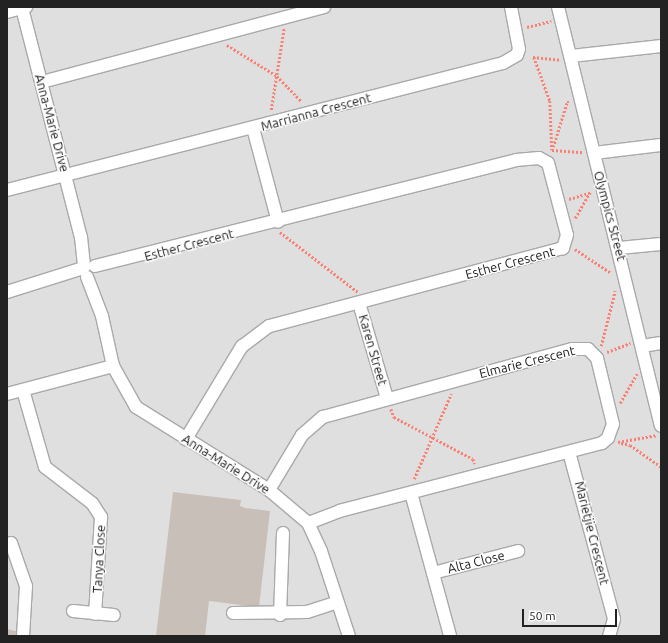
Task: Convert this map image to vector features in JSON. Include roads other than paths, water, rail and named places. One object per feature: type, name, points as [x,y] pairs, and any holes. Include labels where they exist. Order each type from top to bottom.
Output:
[{"type":"street","points":[[42,82],[220,34],[280,13],[324,7]]},
{"type":"street","name":"Marrianna Crescent","points":[[7,190],[503,63],[517,55],[516,29],[511,7]]},
{"type":"street","name":"Olympics Street","points":[[558,7],[619,248],[661,425]]},
{"type":"street","points":[[7,12],[24,8]]},
{"type":"street","name":"Anna-Marie Drive","points":[[24,8],[113,366],[139,411],[268,490],[308,523],[321,551],[349,636]]},
{"type":"street","points":[[571,56],[661,46]]},
{"type":"street","points":[[253,128],[278,222]]},
{"type":"street","points":[[594,153],[661,145]]},
{"type":"street","name":"Esther Crescent","points":[[7,292],[516,160],[539,158],[548,163],[559,202],[567,239],[557,252],[269,326],[252,336],[235,355],[186,439]]},
{"type":"street","points":[[619,248],[661,244]]},
{"type":"street","name":"Karen Street","points":[[359,303],[387,398]]},
{"type":"street","points":[[642,346],[661,343]]},
{"type":"street","name":"Elmarie Crescent","points":[[268,490],[302,435],[316,420],[387,398],[572,349],[581,348],[594,353],[613,421],[612,432],[606,440],[569,452]]},
{"type":"street","points":[[7,394],[113,366]]},
{"type":"street","name":"Tanya Close","points":[[23,390],[45,468],[92,504],[101,517],[95,614]]},
{"type":"street","points":[[308,523],[413,492],[569,452]]},
{"type":"street","name":"Marietjie Crescent","points":[[569,452],[614,619],[609,636]]},
{"type":"street","points":[[413,492],[450,636]]},
{"type":"street","points":[[280,615],[283,533]]},
{"type":"street","points":[[11,543],[26,586],[23,636]]},
{"type":"street","name":"Alta Close","points":[[433,573],[518,551]]},
{"type":"street","points":[[233,613],[280,615],[307,612],[337,602]]},
{"type":"street","points":[[73,612],[114,615]]}]
